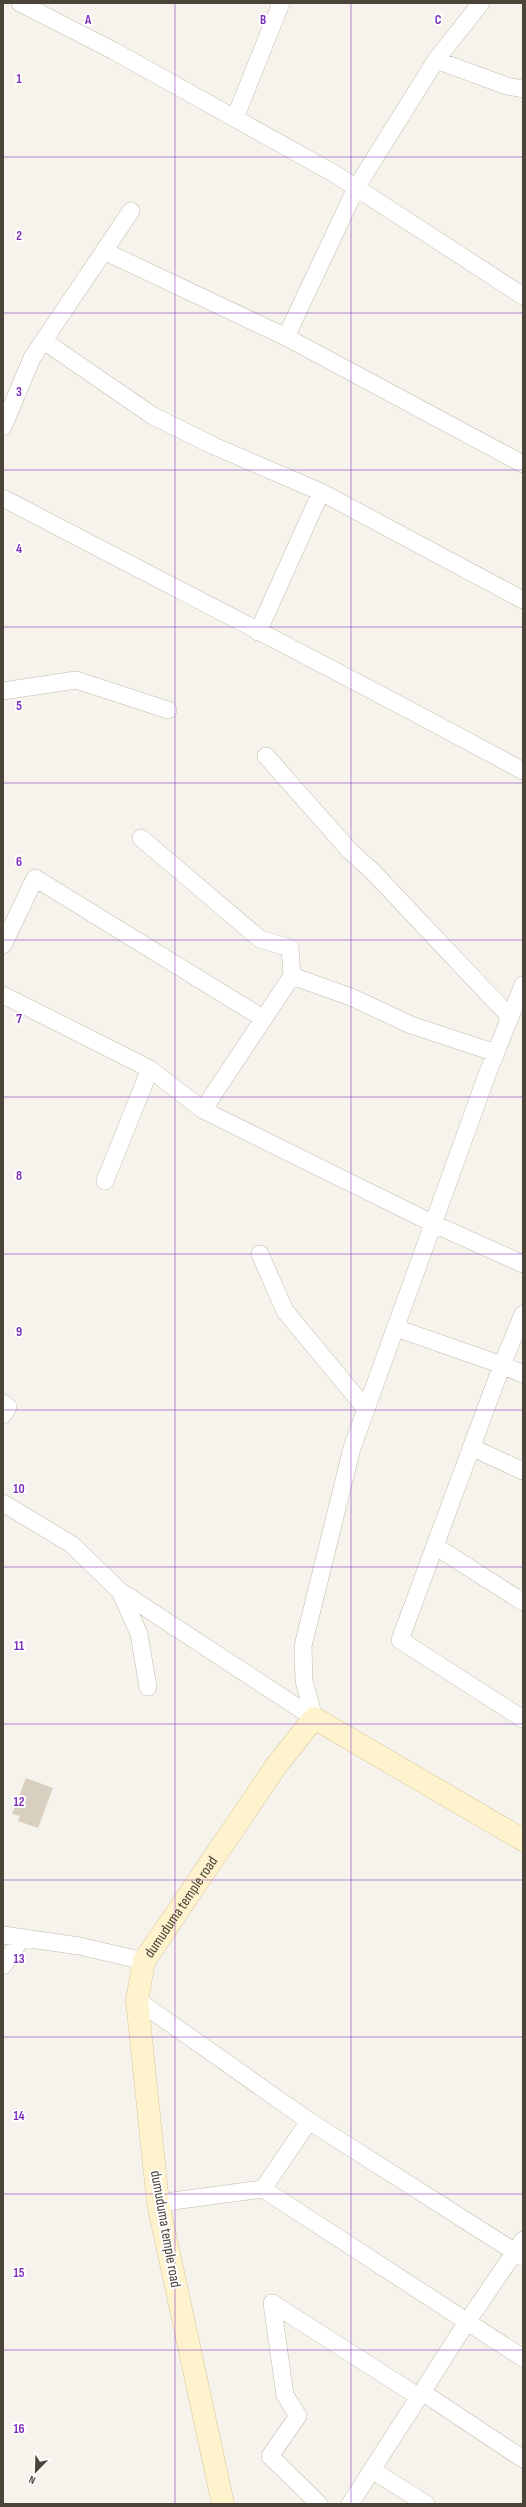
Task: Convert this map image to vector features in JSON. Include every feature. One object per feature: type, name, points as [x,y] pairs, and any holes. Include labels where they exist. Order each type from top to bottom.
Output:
[{"type":"street","points":[[20,3],[235,118],[356,188],[523,296]]},
{"type":"street","points":[[235,118],[281,3]]},
{"type":"street","points":[[286,337],[356,188],[436,60],[481,3]]},
{"type":"street","points":[[436,60],[507,86],[523,90]]},
{"type":"street","points":[[3,427],[32,358],[131,211]]},
{"type":"street","points":[[104,251],[286,337],[523,464]]},
{"type":"street","points":[[44,341],[154,416],[214,446],[321,492],[523,600]]},
{"type":"street","points":[[258,632],[321,492]]},
{"type":"street","points":[[3,498],[258,632],[410,709],[523,771]]},
{"type":"street","points":[[3,691],[76,680],[168,710]]},
{"type":"street","points":[[266,756],[350,851],[373,872],[510,1017]]},
{"type":"street","points":[[141,838],[260,939],[290,948],[292,976],[203,1110]]},
{"type":"street","points":[[3,946],[35,878],[264,1019]]},
{"type":"street","points":[[292,976],[351,997],[411,1025],[496,1053]]},
{"type":"street","points":[[3,995],[150,1068],[203,1110],[434,1224],[523,1264]]},
{"type":"street","points":[[314,1718],[304,1681],[303,1646],[352,1448],[496,1053],[510,1017],[521,996]]},
{"type":"street","points":[[105,1181],[150,1068]]},
{"type":"street","points":[[260,1254],[285,1311],[366,1409]]},
{"type":"street","points":[[523,1314],[471,1447],[400,1640],[523,1719]]},
{"type":"street","points":[[396,1328],[502,1365],[523,1374]]},
{"type":"street","points":[[3,1403],[8,1407],[3,1415]]},
{"type":"street","points":[[471,1447],[523,1471]]},
{"type":"street","points":[[3,1504],[71,1544],[120,1591],[314,1718],[523,1840]]},
{"type":"street","points":[[435,1546],[523,1602]]},
{"type":"street","points":[[120,1591],[139,1634],[148,1687]]},
{"type":"street","name":"dumuduma temple road","points":[[223,2504],[158,2202],[137,2000],[144,1961],[276,1766],[314,1718]]},
{"type":"street","points":[[3,1935],[79,1946],[144,1961]]},
{"type":"street","points":[[3,1966],[22,1938]]},
{"type":"street","points":[[137,2000],[309,2121],[520,2250],[467,2322],[350,2504]]},
{"type":"street","points":[[263,2189],[309,2121]]},
{"type":"street","points":[[158,2202],[263,2189],[523,2358]]},
{"type":"street","points":[[319,2504],[270,2456],[298,2416],[285,2395],[272,2303],[421,2394],[523,2459]]},
{"type":"street","points":[[372,2470],[426,2504]]},
{"type":"building","points":[[26,1778],[53,1788],[38,1828],[18,1821],[20,1816],[12,1814]]}]
